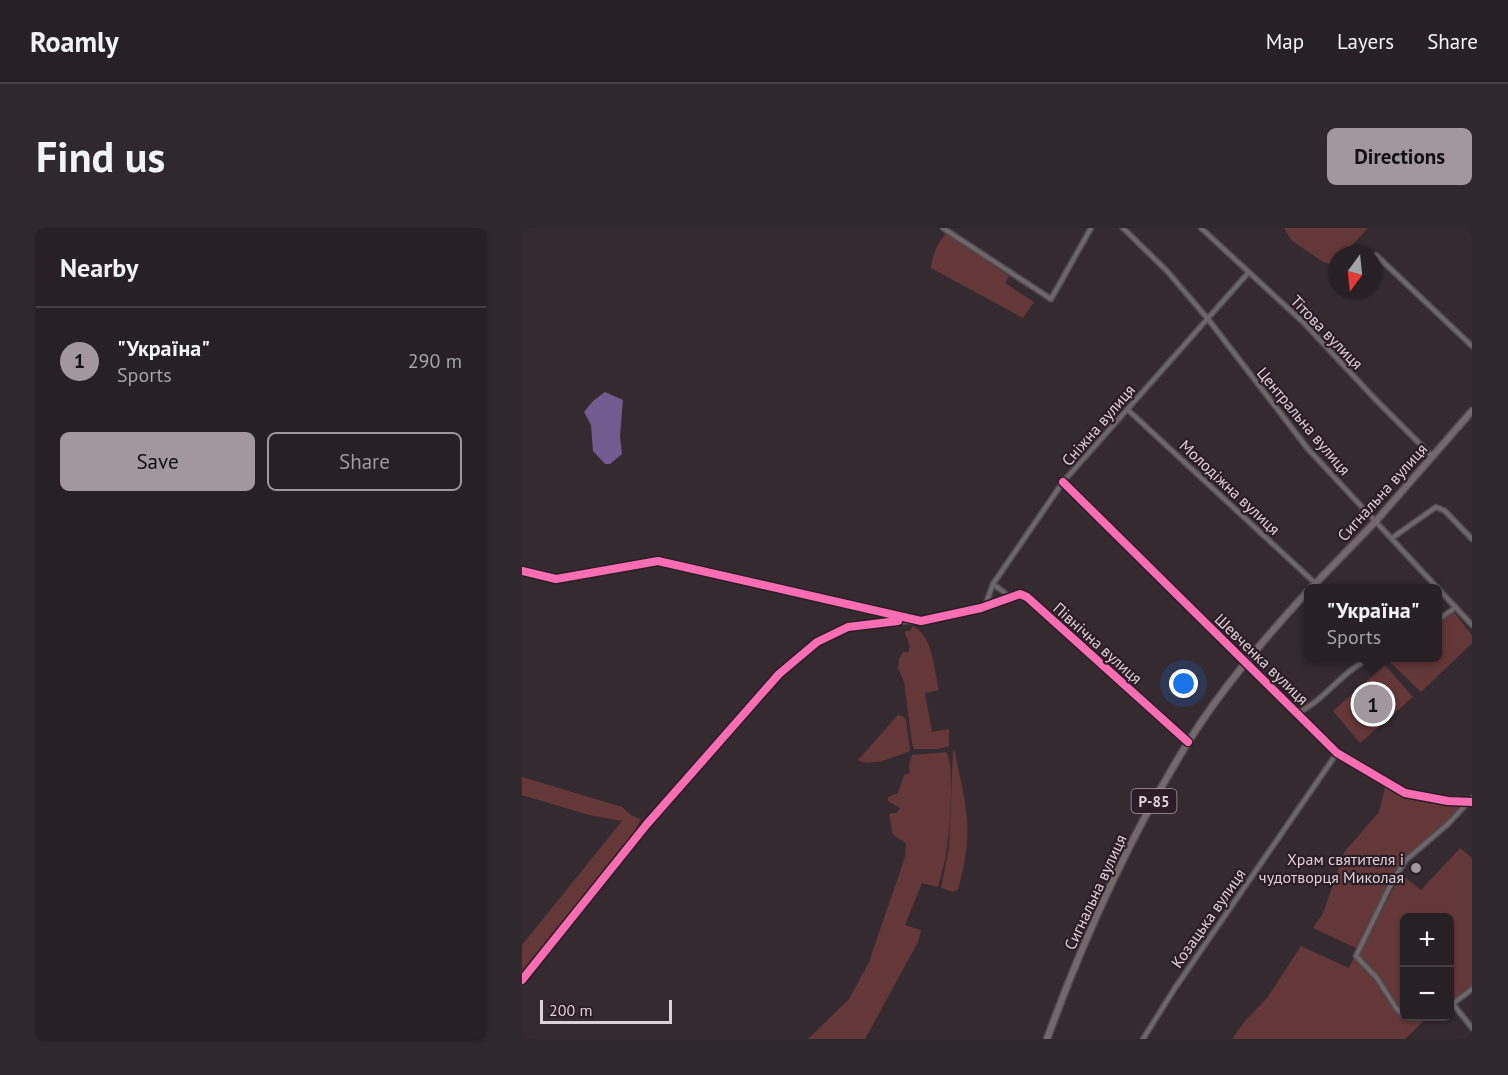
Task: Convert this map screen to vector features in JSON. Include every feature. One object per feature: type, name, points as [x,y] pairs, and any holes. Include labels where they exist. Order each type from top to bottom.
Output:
[{"type":"main road","name":"Сигнальна вулиця","points":[[1316,584],[1376,521],[1472,411]]},
{"type":"main road","name":"Сигнальна вулиця","points":[[1047,1039],[1059,1004],[1140,825],[1188,742],[1260,643],[1304,596]]},
{"type":"street","points":[[943,228],[1051,299],[1091,228]]},
{"type":"street","name":"Центральна вулиця","points":[[1123,228],[1167,272],[1208,319],[1308,449],[1435,584]]},
{"type":"street","name":"Тітова вулиця","points":[[1201,228],[1304,323],[1432,457]]},
{"type":"street","points":[[1382,261],[1472,346]]},
{"type":"street","name":"Сніжна вулиця","points":[[983,607],[993,584],[1063,482],[1248,273]]},
{"type":"street","name":"Молодіжна вулиця","points":[[1127,409],[1308,584]]},
{"type":"street","name":"Шевченка вулиця","points":[[1063,482],[1337,753],[1405,794],[1470,802]]},
{"type":"street","points":[[1392,538],[1436,507],[1445,511],[1472,539]]},
{"type":"street","points":[[522,571],[556,579],[658,561],[921,621]]},
{"type":"street","points":[[993,584],[1010,597]]},
{"type":"street","name":"Центральна вулиця","points":[[1442,592],[1472,625]]},
{"type":"street","name":"Північна вулиця","points":[[1010,597],[1020,594],[1027,597],[1188,742]]},
{"type":"street","points":[[522,980],[647,824],[779,674],[817,642],[848,627],[884,622],[921,621],[983,607],[1010,597]]},
{"type":"street","points":[[1442,617],[1456,607]]},
{"type":"street","points":[[1298,713],[1311,707],[1363,662]]},
{"type":"street","name":"Козацька вулиця","points":[[1143,1039],[1175,988],[1337,753]]},
{"type":"street","points":[[1400,1011],[1377,978],[1356,956],[1393,880],[1406,860],[1448,824],[1472,798]]},
{"type":"street","points":[[1454,1003],[1472,989]]},
{"type":"street","points":[[1454,1008],[1472,1028]]},
{"type":"shaded area","points":[[1284,228],[1368,228],[1351,246],[1328,246],[1328,263],[1291,240]]},
{"type":"shaded area","points":[[946,233],[1009,276],[1005,283],[1034,302],[1023,318],[931,268],[932,258]]},
{"type":"shaded area","points":[[605,392],[623,400],[620,436],[622,454],[610,464],[605,464],[593,451],[591,425],[584,412]]},
{"type":"shaded area","points":[[1453,611],[1472,635],[1472,643],[1421,692],[1390,662],[1442,662],[1442,620]]},
{"type":"shaded area","points":[[913,626],[920,631],[929,645],[939,690],[925,693],[932,732],[949,729],[949,746],[938,749],[914,749],[912,743],[904,682],[898,668],[903,652],[908,652],[910,648],[905,631],[910,631]]},
{"type":"shaded area","points":[[1385,665],[1413,697],[1360,743],[1333,711]]},
{"type":"shaded area","points":[[898,715],[903,716],[906,720],[910,751],[877,762],[858,760]]},
{"type":"shaded area","points":[[953,750],[964,796],[967,831],[961,880],[958,890],[953,892],[941,888],[949,848]]},
{"type":"shaded area","points":[[946,752],[951,771],[947,851],[938,887],[922,883],[905,925],[921,930],[918,942],[865,1039],[808,1039],[849,999],[869,962],[905,857],[906,843],[893,835],[889,815],[897,813],[900,808],[888,801],[888,797],[898,793],[904,775],[910,773],[912,755]]},
{"type":"shaded area","points":[[522,777],[622,807],[631,815],[641,819],[635,831],[522,971],[522,945],[622,821],[589,815],[522,795]]},
{"type":"shaded area","points":[[1386,783],[1404,794],[1467,803],[1447,824],[1405,860],[1358,949],[1313,928],[1323,913],[1345,851],[1379,812]]},
{"type":"shaded area","points":[[1460,848],[1472,858],[1472,989],[1454,1002],[1454,913],[1400,913],[1400,1021],[1424,1021],[1405,1039],[1232,1039],[1267,998],[1301,946],[1349,968],[1355,956],[1358,958],[1401,874],[1421,890]]},
{"type":"cycle path","points":[[1063,482],[1337,753],[1405,793],[1448,801],[1472,802]]},
{"type":"cycle path","points":[[522,571],[556,579],[658,561],[921,621],[981,608],[1020,594],[1027,597],[1188,742]]},
{"type":"cycle path","points":[[522,980],[647,824],[779,674],[817,642],[848,627],[898,621]]},
{"type":"place","name":"\"Україна\"","points":[[1373,704]]},
{"type":"place","name":"Храм святителя і чудотворця Миколая","points":[[1416,868]]}]
